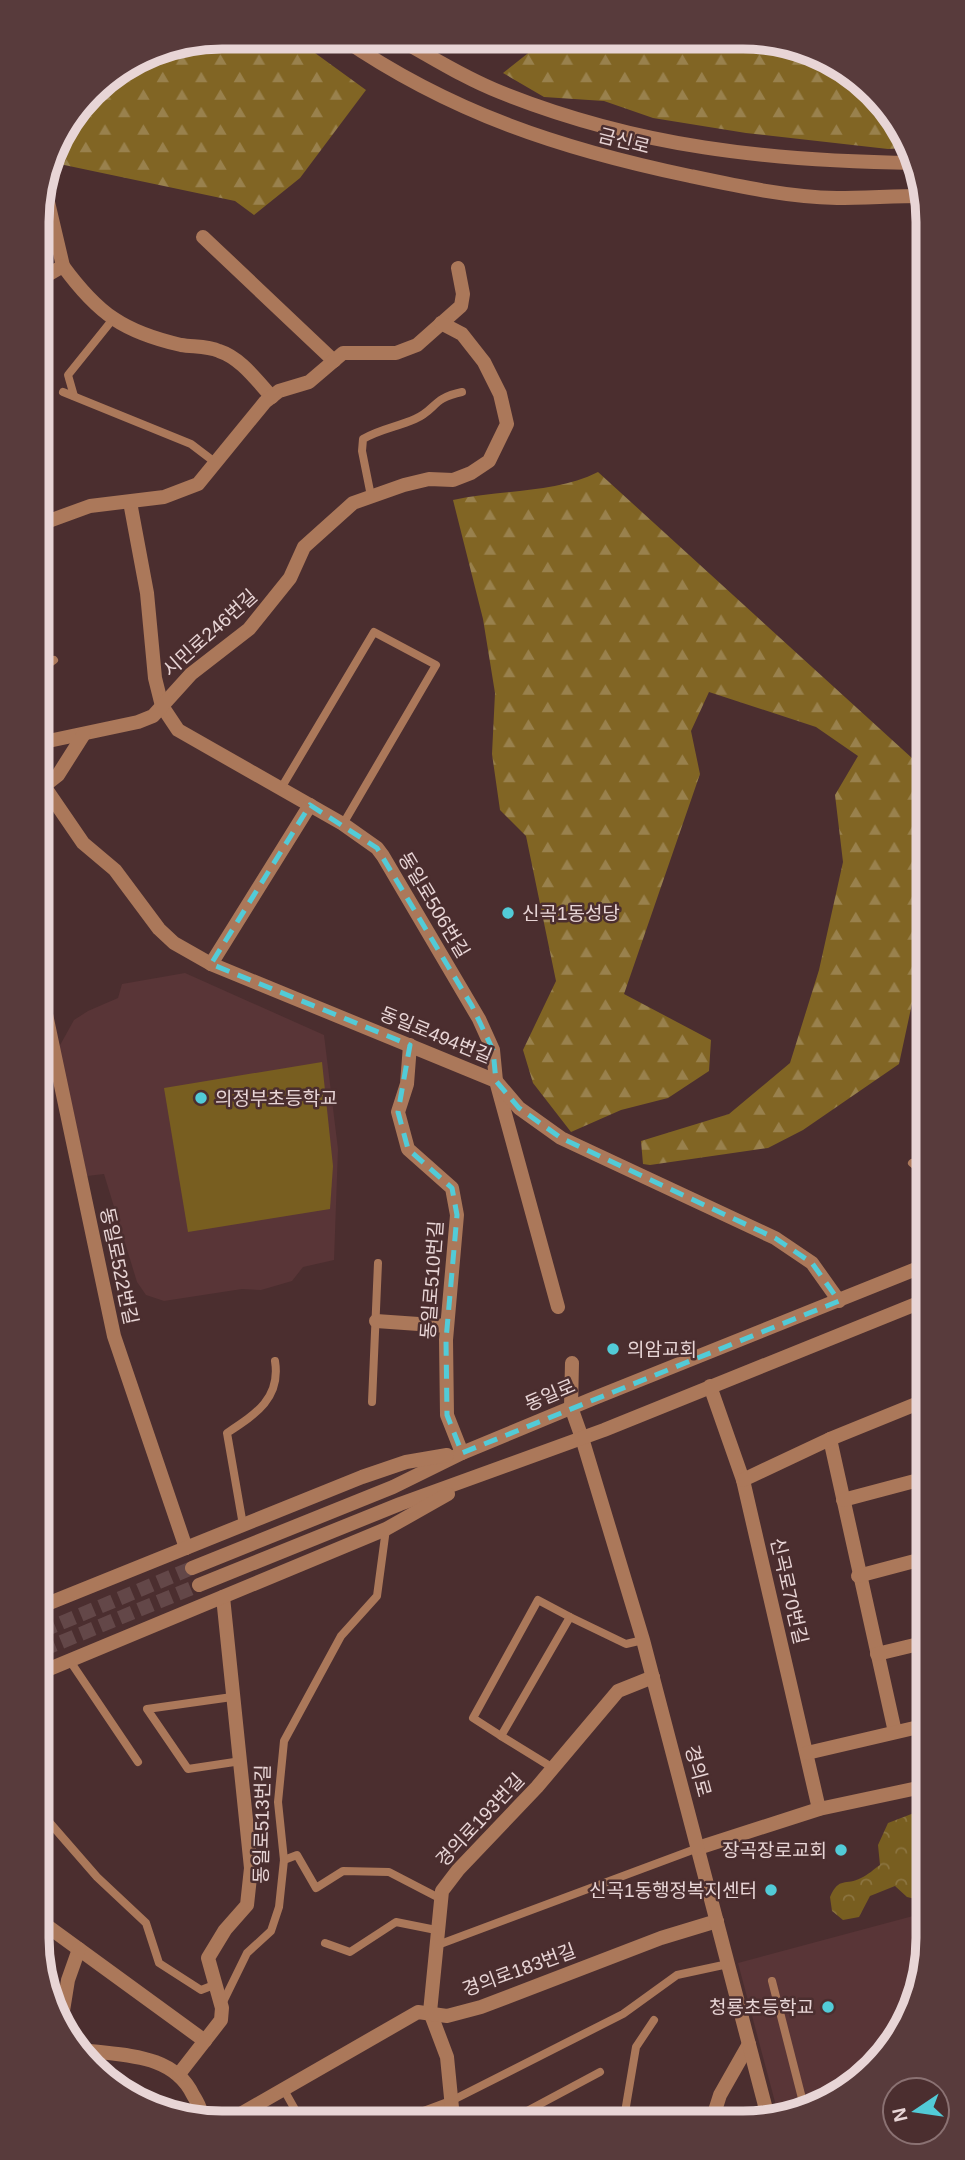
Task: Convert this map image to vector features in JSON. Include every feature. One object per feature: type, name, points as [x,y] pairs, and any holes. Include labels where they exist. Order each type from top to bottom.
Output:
[{"type":"street","name":"금신로","points":[[359,49],[392,72],[443,100],[585,152],[737,186],[835,198],[914,196]]},
{"type":"street","name":"금신로","points":[[418,49],[498,91],[632,135],[756,157],[827,162],[905,163]]},
{"type":"street","points":[[49,208],[63,266],[82,292],[113,319],[145,336],[219,351],[241,364],[272,397]]},
{"type":"street","points":[[203,237],[334,361]]},
{"type":"street","points":[[49,274],[63,266]]},
{"type":"street","points":[[49,521],[90,506],[180,494],[198,484],[279,391],[309,382],[343,353],[396,353],[417,345],[461,306],[463,294],[458,268]]},
{"type":"street","name":"시민로246번길","points":[[49,741],[138,722],[153,716],[191,674],[249,629],[267,610],[290,578],[304,547],[353,503],[429,479],[453,480],[471,473],[489,461],[508,424],[500,394],[484,362],[462,334],[441,323]]},
{"type":"street","name":"동일로506번길","points":[[130,502],[147,593],[155,678],[162,706],[178,730],[343,824],[377,848],[461,987],[492,1050],[496,1080],[558,1307]]},
{"type":"street","points":[[49,781],[58,775],[84,734]]},
{"type":"street","name":"동일로494번길","points":[[49,797],[83,843],[115,870],[159,929],[174,943],[211,964],[496,1080],[519,1108],[561,1138],[775,1238],[812,1263],[839,1301]]},
{"type":"street","points":[[211,964],[310,805]]},
{"type":"street","name":"동일로522번길","points":[[49,1029],[114,1336],[186,1548]]},
{"type":"street","name":"동일로510번길","points":[[410,1045],[407,1084],[398,1112],[408,1149],[452,1188],[457,1216],[447,1326],[447,1415],[462,1453]]},
{"type":"street","name":"동일로","points":[[192,1568],[393,1487],[462,1453],[571,1407],[916,1269]]},
{"type":"street","points":[[199,1585],[400,1504],[582,1438],[916,1304]]},
{"type":"street","points":[[376,1321],[447,1326]]},
{"type":"street","points":[[572,1363],[571,1407],[582,1438]]},
{"type":"street","name":"신곡로70번길","points":[[710,1386],[743,1480],[820,1809]]},
{"type":"street","points":[[743,1480],[830,1439],[916,1404]]},
{"type":"street","name":"경의로","points":[[582,1438],[643,1640],[766,2110]]},
{"type":"street","points":[[830,1439],[858,1576],[895,1732]]},
{"type":"street","points":[[49,1603],[362,1477],[406,1462],[462,1453]]},
{"type":"street","points":[[49,1669],[386,1529],[472,1480]]},
{"type":"street","points":[[843,1500],[916,1482]]},
{"type":"street","points":[[858,1576],[916,1561]]},
{"type":"street","points":[[222,2008],[208,1958],[225,1930],[247,1905],[251,1868],[223,1597]]},
{"type":"street","points":[[877,1654],[916,1645]]},
{"type":"street","name":"경의로193번길","points":[[453,2111],[447,2057],[430,2012],[434,1947],[442,1891],[618,1691],[653,1677]]},
{"type":"street","points":[[807,1753],[916,1727]]},
{"type":"street","points":[[698,1848],[820,1809],[916,1788]]},
{"type":"street","name":"경의로183번길","points":[[246,2111],[418,2012],[447,2016],[481,2007],[661,1938],[717,1922]]},
{"type":"street","points":[[49,1927],[205,2041]]},
{"type":"street","points":[[63,2007],[68,1980],[79,1949]]},
{"type":"street","name":"동일로513번길","points":[[179,2074],[221,2020],[222,2008]]},
{"type":"street","points":[[715,2111],[720,2095],[749,2044]]},
{"type":"street","points":[[92,2051],[155,2060],[179,2074],[201,2110]]},
{"type":"lane","points":[[74,397],[68,375],[113,319]]},
{"type":"lane","points":[[63,392],[191,444],[215,463]]},
{"type":"lane","points":[[371,496],[362,452],[363,439],[380,429],[415,419],[436,401],[462,392]]},
{"type":"lane","points":[[281,790],[374,632],[436,665],[343,824]]},
{"type":"lane","points":[[49,664],[54,660]]},
{"type":"lane","points":[[912,1163],[916,1166]]},
{"type":"lane","points":[[372,1402],[379,1263]]},
{"type":"lane","points":[[243,1525],[227,1433],[262,1407],[278,1380],[275,1361]]},
{"type":"lane","name":"동일로513번길","points":[[222,2008],[225,1993],[247,1953],[271,1931],[279,1907],[284,1860],[278,1802],[284,1741],[341,1636],[377,1596],[386,1529]]},
{"type":"lane","points":[[553,1768],[473,1718],[538,1600],[626,1644],[643,1640]]},
{"type":"lane","points":[[501,1736],[570,1616]]},
{"type":"lane","points":[[70,1661],[138,1762]]},
{"type":"lane","points":[[232,1697],[147,1709],[188,1769],[242,1761]]},
{"type":"lane","points":[[49,1822],[97,1877],[146,1923],[159,1963],[201,1990],[214,1984]]},
{"type":"lane","points":[[434,1947],[698,1848]]},
{"type":"lane","points":[[284,1860],[297,1855],[316,1888],[343,1871],[389,1871],[441,1899]]},
{"type":"lane","points":[[326,1943],[350,1952],[396,1922],[436,1930]]},
{"type":"lane","points":[[423,2111],[453,2100],[623,2014],[677,1975],[728,1964]]},
{"type":"lane","points":[[772,1982],[802,2100]]},
{"type":"lane","points":[[625,2111],[636,2047],[654,2020]]},
{"type":"lane","points":[[527,2111],[600,2072]]},
{"type":"lane","points":[[284,2090],[296,2111]]},
{"type":"highlighted area","points":[[310,805],[377,848],[472,1006],[493,1050],[496,1081],[519,1108],[561,1138],[775,1238],[812,1263],[839,1301],[462,1453],[447,1415],[446,1340],[457,1215],[452,1188],[408,1149],[398,1112],[410,1045],[211,964]]},
{"type":"shaded area","name":"의정부초등학교","points":[[185,973],[324,1035],[338,1149],[334,1260],[303,1267],[292,1281],[261,1290],[242,1289],[164,1301],[146,1295],[137,1282],[104,1174],[87,1176],[59,1047],[74,1020],[118,998],[122,984]]},
{"type":"shaded area","name":"청룡초등학교","points":[[916,1915],[913,1971],[903,2004],[893,2024],[865,2060],[839,2082],[809,2098],[787,2105],[776,2107],[738,1963]]},
{"type":"green space","points":[[222,49],[310,49],[366,90],[300,178],[254,215],[235,201],[59,164],[78,126],[108,92],[126,78],[156,62],[189,52]]},
{"type":"green space","points":[[533,49],[743,49],[776,52],[819,67],[857,92],[887,126],[899,148],[746,133],[653,118],[604,101],[544,97],[503,73]]},
{"type":"green space","points":[[598,472],[916,762],[916,970],[913,999],[899,1064],[803,1130],[768,1148],[650,1165],[643,1164],[641,1141],[729,1114],[790,1063],[819,970],[843,862],[835,795],[858,756],[816,727],[709,692],[691,731],[700,774],[624,994],[711,1040],[709,1071],[668,1098],[621,1110],[571,1132],[533,1083],[523,1050],[556,981],[526,836],[500,810],[492,754],[495,693],[483,619],[453,500],[546,488]]},
{"type":"green space","points":[[322,1062],[333,1166],[330,1209],[188,1232],[164,1088]]},
{"type":"green space","points":[[916,1812],[916,1899],[907,1897],[895,1886],[870,1896],[859,1917],[843,1920],[832,1911],[830,1897],[833,1890],[840,1884],[864,1877],[880,1865],[878,1845],[888,1823]]},
{"type":"tunnel","points":[[49,1628],[192,1568]]},
{"type":"tunnel","points":[[49,1647],[199,1585]]},
{"type":"place","name":"신곡1동성당","points":[[508,913]]},
{"type":"place","name":"의정부초등학교","points":[[201,1098]]},
{"type":"place","name":"의암교회","points":[[613,1349]]},
{"type":"place","name":"장곡장로교회","points":[[841,1850]]},
{"type":"place","name":"신곡1동행정복지센터","points":[[771,1890]]},
{"type":"place","name":"청룡초등학교","points":[[828,2007]]}]
